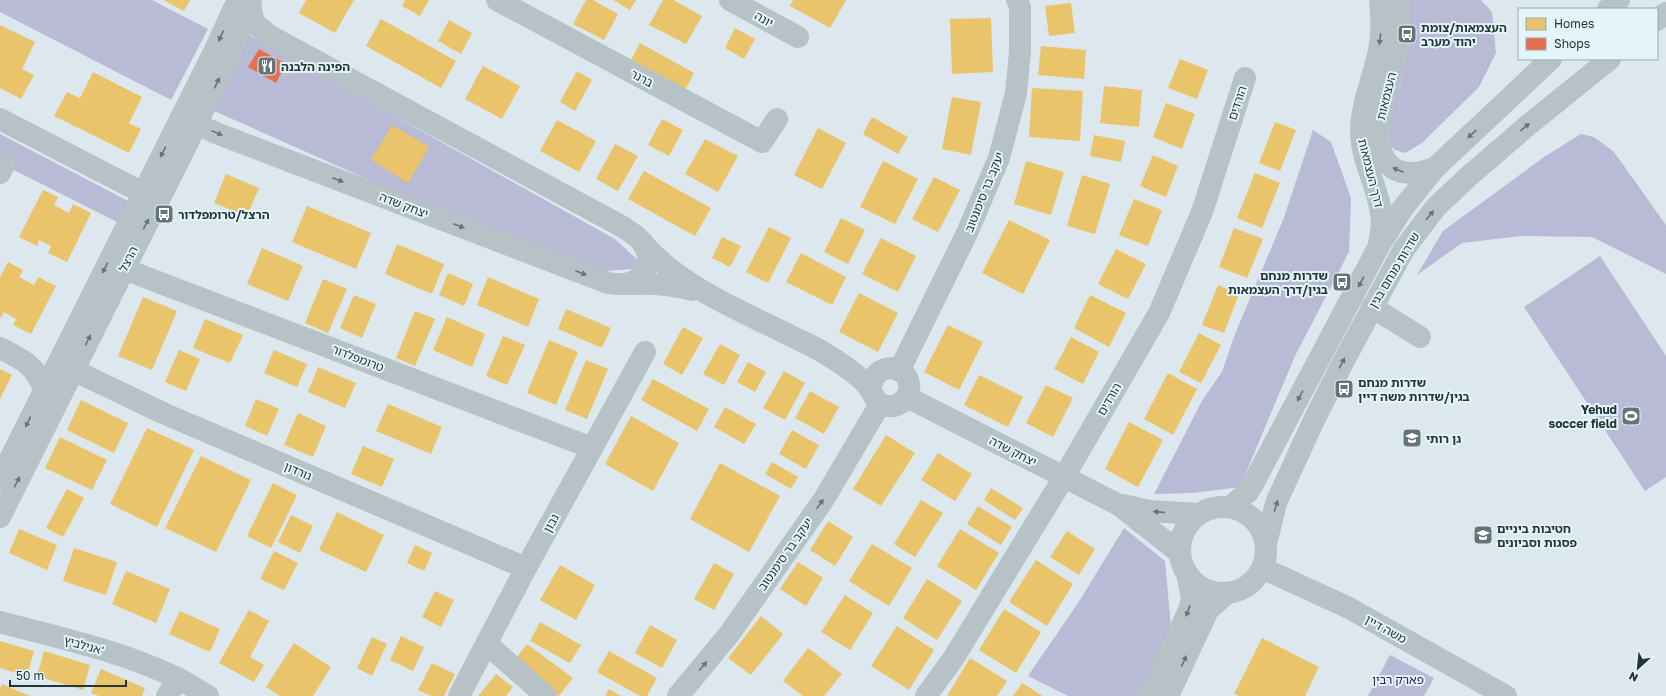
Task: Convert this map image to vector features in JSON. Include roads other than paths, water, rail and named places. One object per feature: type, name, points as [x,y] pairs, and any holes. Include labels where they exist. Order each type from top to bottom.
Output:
[{"type":"street","name":"ברנר","points":[[497,0],[762,142],[777,118]]},
{"type":"street","name":"יונה","points":[[730,0],[798,37]]},
{"type":"street","name":"יעקב בר סימנטוב","points":[[893,369],[967,233],[999,158],[1016,93],[1020,52],[1020,7],[1017,0]]},
{"type":"street","name":"דרך העצמאות","points":[[1377,251],[1382,224],[1381,211],[1364,152],[1361,134],[1365,101],[1378,53],[1381,13],[1380,0]]},
{"type":"street","name":"העצמאות","points":[[1398,0],[1399,23],[1397,47],[1380,117],[1378,129],[1380,144],[1383,156],[1391,167],[1399,172],[1419,172],[1436,168]]},
{"type":"street","points":[[1609,8],[1619,0]]},
{"type":"street","name":"יצחק שדה","points":[[246,2],[254,23],[270,36],[623,227],[636,236],[677,276],[707,294],[826,354],[861,380],[876,397]]},
{"type":"street","name":"הרצל","points":[[0,517],[143,193],[232,49],[246,2]]},
{"type":"street","points":[[1658,19],[1666,13]]},
{"type":"street","name":"שדרות מנחם בגין","points":[[1230,507],[1248,492],[1254,482],[1377,251],[1402,208],[1436,168],[1550,60]]},
{"type":"street","name":"שדרות מנחם בגין","points":[[1266,544],[1279,496],[1340,366],[1404,249],[1436,207],[1495,153],[1609,60]]},
{"type":"street","name":"הורדים","points":[[926,696],[953,659],[1064,477],[1159,314],[1202,212],[1245,78]]},
{"type":"street","points":[[0,119],[143,193]]},
{"type":"street","name":"יצחק שדה","points":[[189,120],[216,133],[608,283],[649,283],[681,287],[707,294]]},
{"type":"street","name":"הרצל","points":[[0,479],[6,453],[44,391],[68,362],[124,269],[189,120]]},
{"type":"street","points":[[629,284],[637,280],[644,272],[648,263],[648,253],[643,244]]},
{"type":"street","name":"טרומפלדור","points":[[124,269],[592,448]]},
{"type":"street","points":[[1372,307],[1420,338]]},
{"type":"street","points":[[0,348],[20,358],[35,370],[41,379],[44,391]]},
{"type":"street","name":"נבון","points":[[459,696],[526,568],[645,352]]},
{"type":"street","name":"יצחק שדה","points":[[826,354],[893,369]]},
{"type":"street","points":[[20,358],[40,360],[50,359],[68,362]]},
{"type":"street","name":"גורדון","points":[[68,362],[165,414],[526,568]]},
{"type":"street","points":[[893,369],[907,379],[909,391],[907,397],[903,402],[892,406],[876,397],[872,379],[876,374],[893,369]]},
{"type":"street","name":"יעקב בר סימנטוב","points":[[678,696],[730,633],[824,499],[876,397]]},
{"type":"street","name":"יצחק שדה","points":[[907,397],[1120,505],[1149,511],[1198,514]]},
{"type":"street","name":"יצחק שדה","points":[[1120,505],[1183,563]]},
{"type":"street","points":[[1150,696],[1190,610],[1192,598],[1183,563],[1181,540],[1184,531],[1192,520],[1198,514],[1211,508],[1230,507],[1248,514],[1259,525],[1266,544],[1266,554],[1259,575],[1248,586],[1227,593],[1219,593],[1196,584],[1183,563]]},
{"type":"street","name":"משה דיין","points":[[1262,568],[1349,608],[1506,696]]},
{"type":"street","points":[[1168,696],[1208,610],[1227,593]]},
{"type":"street","name":"אנילביץ'","points":[[0,622],[98,648],[150,667],[172,687],[208,696]]},
{"type":"street","points":[[487,644],[546,696]]},
{"type":"place","name":"העצמאות/צומת יהוד מערב","points":[[1407,34]]},
{"type":"place","name":"הפינה הלבנה","points":[[267,66]]},
{"type":"place","name":"הרצל/טרומפלדור","points":[[164,214]]},
{"type":"place","name":"שדרות מנחם בגין/דרך העצמאות","points":[[1342,282]]},
{"type":"place","name":"שדרות מנחם בגין/שדרות משה דיין","points":[[1344,389]]},
{"type":"place","name":"Yehud soccer field","points":[[1631,416]]},
{"type":"place","name":"גן רותי","points":[[1412,438]]},
{"type":"place","name":"חטיבות ביניים פסגות וסביונים","points":[[1483,535]]},
{"type":"park label","name":"פארק רבין","points":[[1398,679]]}]
